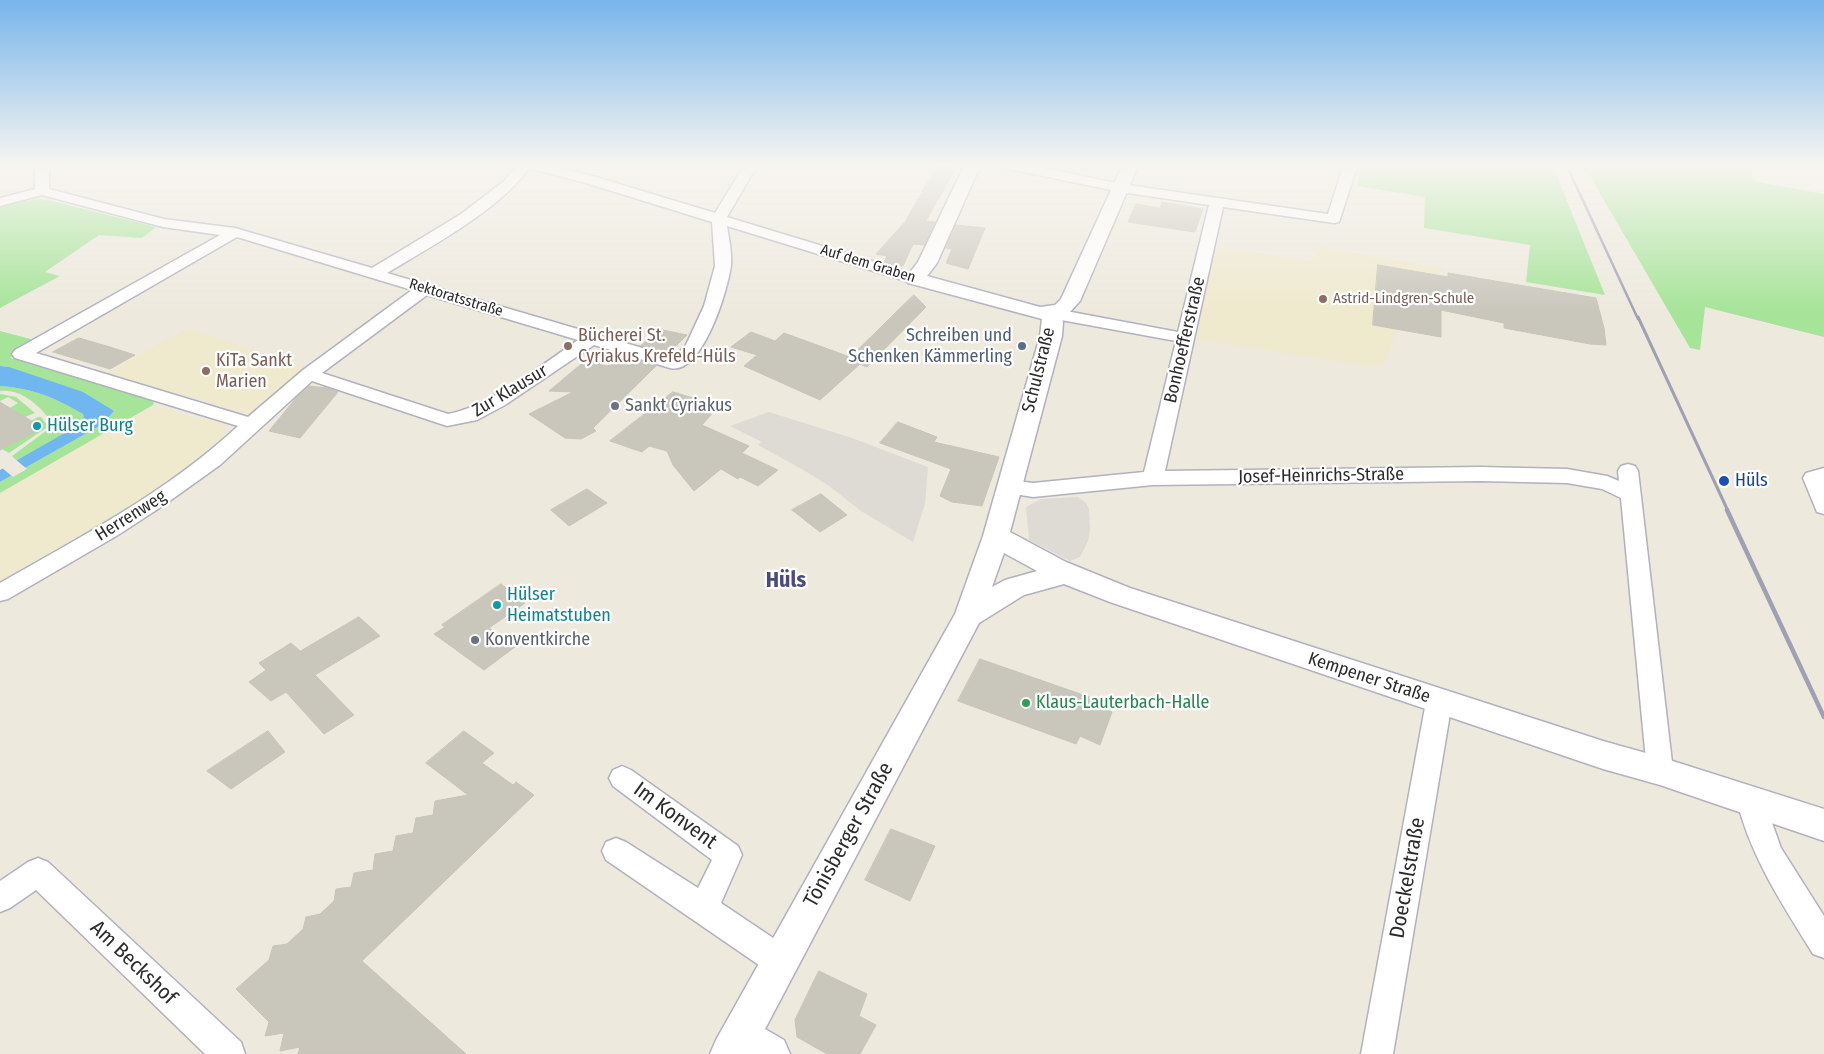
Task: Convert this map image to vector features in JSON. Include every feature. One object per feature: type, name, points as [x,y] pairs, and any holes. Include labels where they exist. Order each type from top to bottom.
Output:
[{"type":"street","name":"Rektoratsstraße","points":[[126,213],[163,223],[235,232],[676,364],[692,349],[712,306],[723,266],[719,218]]},
{"type":"street","points":[[375,273],[442,234],[471,213]]},
{"type":"street","name":"Auf dem Graben","points":[[694,213],[719,218],[915,279],[1025,310],[1185,338]]},
{"type":"street","points":[[719,218],[722,213]]},
{"type":"street","points":[[915,279],[927,263],[950,213]]},
{"type":"street","name":"Schulstraße","points":[[996,536],[1051,336],[1053,322],[1050,313],[1062,309],[1070,301],[1110,213]]},
{"type":"street","name":"Bonhoefferstraße","points":[[1153,478],[1214,213]]},
{"type":"street","points":[[1294,213],[1334,219],[1336,213]]},
{"type":"street","points":[[235,232],[22,354],[251,424]]},
{"type":"street","name":"Herrenweg","points":[[0,593],[110,530],[157,500],[213,460],[309,374],[424,289]]},
{"type":"street","name":"Zur Klausur","points":[[309,374],[447,420],[470,416],[498,402],[592,339]]},
{"type":"street","points":[[1628,471],[1660,771]]},
{"type":"street","name":"Josef-Heinrichs-Straße","points":[[1009,487],[1032,490],[1153,478],[1480,474],[1567,476],[1606,483],[1631,495]]},
{"type":"street","points":[[1824,475],[1813,478],[1824,507]]},
{"type":"street","name":"Kempener Straße","points":[[996,536],[1030,558],[1063,574],[1184,617],[1603,755],[1660,771],[1824,825]]},
{"type":"street","name":"Tönisberger Straße","points":[[747,1048],[780,961],[969,616],[996,536]]},
{"type":"street","name":"Tönisberger Straße","points":[[969,616],[1015,587],[1063,574]]},
{"type":"street","name":"Doeckelstraße","points":[[1377,1054],[1440,702]]},
{"type":"street","name":"Im Konvent","points":[[622,778],[728,855],[704,908]]},
{"type":"street","points":[[1751,801],[1755,823],[1768,853],[1824,943]]},
{"type":"street","points":[[616,851],[704,908],[780,961]]},
{"type":"street","name":"Am Beckshof","points":[[0,898],[38,872],[229,1054]]},
{"type":"shaded area","name":"Astrid-Lindgren-Schule","points":[[1215,247],[1311,261],[1320,247],[1442,268],[1442,338],[1397,329],[1383,366],[1368,366],[1197,339]]},
{"type":"shaded area","name":"KiTa Sankt Marien","points":[[187,329],[306,367],[258,408],[242,412],[176,393],[168,395],[104,375]]},
{"type":"shaded area","points":[[153,405],[198,420],[207,417],[224,422],[225,426],[219,432],[225,435],[224,441],[161,487],[85,534],[0,582],[0,493]]},
{"type":"shaded area","points":[[769,412],[852,438],[928,467],[925,504],[913,542],[861,511],[829,486],[758,445],[762,442],[730,426]]},
{"type":"shaded area","points":[[1078,497],[1086,503],[1089,509],[1090,530],[1088,541],[1080,557],[1070,561],[1029,540],[1026,507],[1041,499]]},
{"type":"green space","points":[[0,213],[101,213],[156,227],[142,238],[99,235],[45,272],[60,276],[0,308]]},
{"type":"green space","points":[[1424,213],[1572,213],[1605,295],[1526,282],[1530,245],[1424,228]]},
{"type":"green space","points":[[1612,213],[1824,213],[1824,337],[1705,307],[1700,350],[1690,348]]},
{"type":"green space","points":[[0,331],[38,341],[10,358],[154,401],[153,405],[0,493],[0,482],[103,424],[114,411],[9,367],[0,366]]},
{"type":"green space","points":[[0,386],[24,389],[43,395],[83,414],[84,418],[75,427],[17,461],[12,456],[50,428],[53,423],[30,400],[16,393],[0,391]]},
{"type":"green space","points":[[0,394],[16,397],[35,413],[25,417],[10,408],[18,403],[8,397],[0,401]]},
{"type":"green space","points":[[41,417],[47,425],[46,428],[9,453],[2,449],[43,428],[31,421]]},
{"type":"water","points":[[0,366],[9,367],[83,392],[114,411],[103,424],[0,482],[0,470],[75,427],[84,418],[83,414],[43,395],[24,389],[0,386]]},
{"type":"pier","points":[[15,459],[27,469],[13,477],[1,467]]},
{"type":"building","points":[[910,213],[930,213],[926,221],[935,222],[924,245],[913,244],[903,266],[884,263],[887,256],[876,254],[905,222]]},
{"type":"building","points":[[1132,213],[1202,213],[1195,232],[1128,222]]},
{"type":"building","points":[[956,225],[985,228],[968,269],[946,263],[952,249],[946,248]]},
{"type":"building","points":[[1378,265],[1448,277],[1448,273],[1596,298],[1604,328],[1606,345],[1590,344],[1504,328],[1504,323],[1441,310],[1441,337],[1373,325]]},
{"type":"building","points":[[914,295],[926,307],[867,367],[860,364],[820,400],[744,366],[757,355],[731,347],[751,332],[775,341],[784,333],[850,357]]},
{"type":"building","points":[[658,329],[687,335],[668,354],[641,346]]},
{"type":"building","points":[[79,338],[135,355],[110,369],[53,352]]},
{"type":"building","points":[[629,358],[656,366],[593,428],[596,431],[581,439],[565,438],[529,414],[573,392],[549,391],[586,360],[607,366],[624,362]]},
{"type":"building","points":[[309,386],[327,388],[338,392],[300,438],[269,431],[296,398]]},
{"type":"building","points":[[673,392],[710,403],[711,415],[702,425],[749,446],[742,453],[778,470],[758,486],[740,477],[738,479],[721,469],[694,491],[673,465],[667,451],[649,446],[642,452],[610,441]]},
{"type":"building","points":[[0,402],[43,428],[0,450]]},
{"type":"building","points":[[898,422],[937,437],[934,442],[999,457],[982,506],[952,502],[940,496],[951,469],[880,443]]},
{"type":"building","points":[[587,489],[607,503],[569,526],[551,510]]},
{"type":"building","points":[[821,494],[847,515],[820,532],[792,510]]},
{"type":"building","points":[[501,584],[525,603],[489,628],[515,647],[484,670],[434,634],[445,627],[442,625]]},
{"type":"building","points":[[359,617],[380,636],[315,675],[354,715],[324,734],[286,692],[271,701],[249,682],[266,670],[259,663],[291,643],[300,651]]},
{"type":"building","name":"Klaus-Lauterbach-Halle","points":[[980,659],[1092,698],[1091,704],[1112,712],[1100,745],[1080,736],[1076,744],[958,701]]},
{"type":"building","points":[[268,731],[285,752],[231,789],[207,771]]},
{"type":"building","points":[[464,731],[494,753],[482,763],[513,785],[516,782],[534,795],[362,961],[466,1054],[298,1054],[300,1047],[280,1051],[284,1033],[265,1036],[269,1022],[236,989],[269,960],[273,946],[287,944],[303,929],[306,917],[320,914],[334,901],[336,889],[351,887],[354,873],[373,870],[375,854],[393,851],[396,836],[413,833],[416,818],[433,815],[435,801],[468,795],[426,763]]},
{"type":"building","points":[[891,829],[935,846],[910,901],[865,880]]},
{"type":"building","points":[[819,971],[867,994],[859,1016],[876,1025],[860,1054],[827,1054],[797,1037],[795,1020]]},
{"type":"railway","points":[[1589,213],[1638,319]]},
{"type":"railway","points":[[1638,317],[1728,511]]},
{"type":"railway","points":[[1727,510],[1824,717]]},
{"type":"place","name":"Astrid-Lindgren-Schule","points":[[1323,299]]},
{"type":"place","name":"Bücherei St. Cyriakus Krefeld-Hüls","points":[[568,346]]},
{"type":"place","name":"Schreiben und Schenken Kämmerling","points":[[1022,346]]},
{"type":"place","name":"KiTa Sankt Marien","points":[[206,371]]},
{"type":"place","name":"Sankt Cyriakus","points":[[615,406]]},
{"type":"place","name":"Hülser Burg","points":[[37,426]]},
{"type":"place","name":"Hüls","points":[[1724,481]]},
{"type":"place","name":"Hülser Heimatstuben","points":[[497,605]]},
{"type":"place","name":"Konventkirche","points":[[475,640]]},
{"type":"place","name":"Klaus-Lauterbach-Halle","points":[[1026,703]]},
{"type":"district","name":"Hüls","points":[[786,581]]}]
